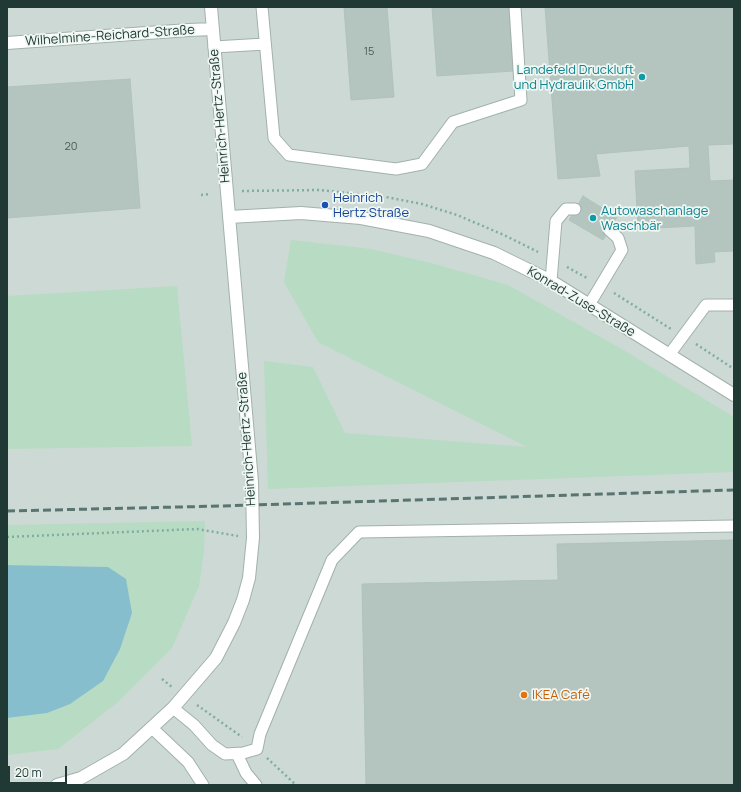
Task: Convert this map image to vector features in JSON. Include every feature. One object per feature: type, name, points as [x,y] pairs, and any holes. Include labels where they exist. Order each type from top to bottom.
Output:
[{"type":"street","name":"Heinrich-Hertz-Straße","points":[[57,785],[80,778],[123,754],[173,708],[216,658],[234,623],[243,600],[249,578],[253,538],[252,482],[211,7]]},
{"type":"street","name":"Wilhelmine-Reichard-Straße","points":[[7,43],[213,29]]},
{"type":"street","name":"Konrad-Zuse-Straße","points":[[229,217],[301,213],[361,218],[429,231],[494,253],[551,281],[734,395]]},
{"type":"lane","points":[[262,7],[274,138],[289,155],[396,169],[422,164],[453,122],[521,100],[515,7]]},
{"type":"lane","points":[[214,47],[266,44]]},
{"type":"lane","points":[[551,281],[556,221],[566,209],[575,209]]},
{"type":"lane","points":[[589,305],[622,250],[618,238],[609,230]]},
{"type":"lane","points":[[668,355],[706,305],[734,305]]},
{"type":"lane","points":[[173,708],[194,724],[212,745],[225,754],[243,754],[257,749],[260,734],[332,560],[360,532],[734,526]]},
{"type":"lane","points":[[152,728],[188,762],[204,785]]},
{"type":"lane","points":[[236,754],[246,773],[256,785]]},
{"type":"path","points":[[7,537],[197,529],[253,538]]},
{"type":"path","points":[[162,679],[183,696],[218,719],[257,749],[296,785]]},
{"type":"shaded area","points":[[7,7],[734,7],[734,785],[7,785]]},
{"type":"green space","points":[[291,240],[371,249],[435,264],[508,285],[620,348],[734,417],[734,472],[268,489],[264,361],[313,367],[345,433],[527,447],[318,342],[284,282]]},
{"type":"green space","points":[[177,286],[192,446],[7,449],[7,296]]},
{"type":"green space","points":[[205,521],[204,552],[199,586],[172,648],[118,702],[58,749],[7,755],[7,718],[19,717],[108,567],[7,565],[7,525]]},
{"type":"water","points":[[7,565],[108,567],[126,579],[132,613],[120,649],[103,681],[70,704],[47,713],[7,718]]},
{"type":"building","points":[[344,7],[387,7],[394,97],[351,100]]},
{"type":"building","points":[[432,7],[509,7],[514,71],[437,76]]},
{"type":"building","name":"Landefeld Druckluft und Hydraulik GmbH","points":[[545,7],[734,7],[734,144],[708,145],[710,181],[734,180],[734,251],[714,252],[715,262],[696,264],[695,226],[638,229],[635,171],[690,168],[689,146],[596,154],[600,176],[558,179]]},
{"type":"building","points":[[130,79],[140,208],[7,218],[7,87]]},
{"type":"building","name":"Autowaschanlage Waschbär","points":[[583,196],[617,217],[603,240],[569,220]]},
{"type":"building","points":[[734,540],[734,785],[366,785],[362,584],[558,580],[557,544]]},
{"type":"railway","points":[[7,511],[222,506],[734,490]]},
{"type":"place","name":"Landefeld Druckluft und Hydraulik GmbH","points":[[642,77]]},
{"type":"place","name":"Heinrich Hertz Straße","points":[[325,205]]},
{"type":"place","name":"Autowaschanlage Waschbär","points":[[593,218]]},
{"type":"place","name":"IKEA Café","points":[[524,695]]}]
